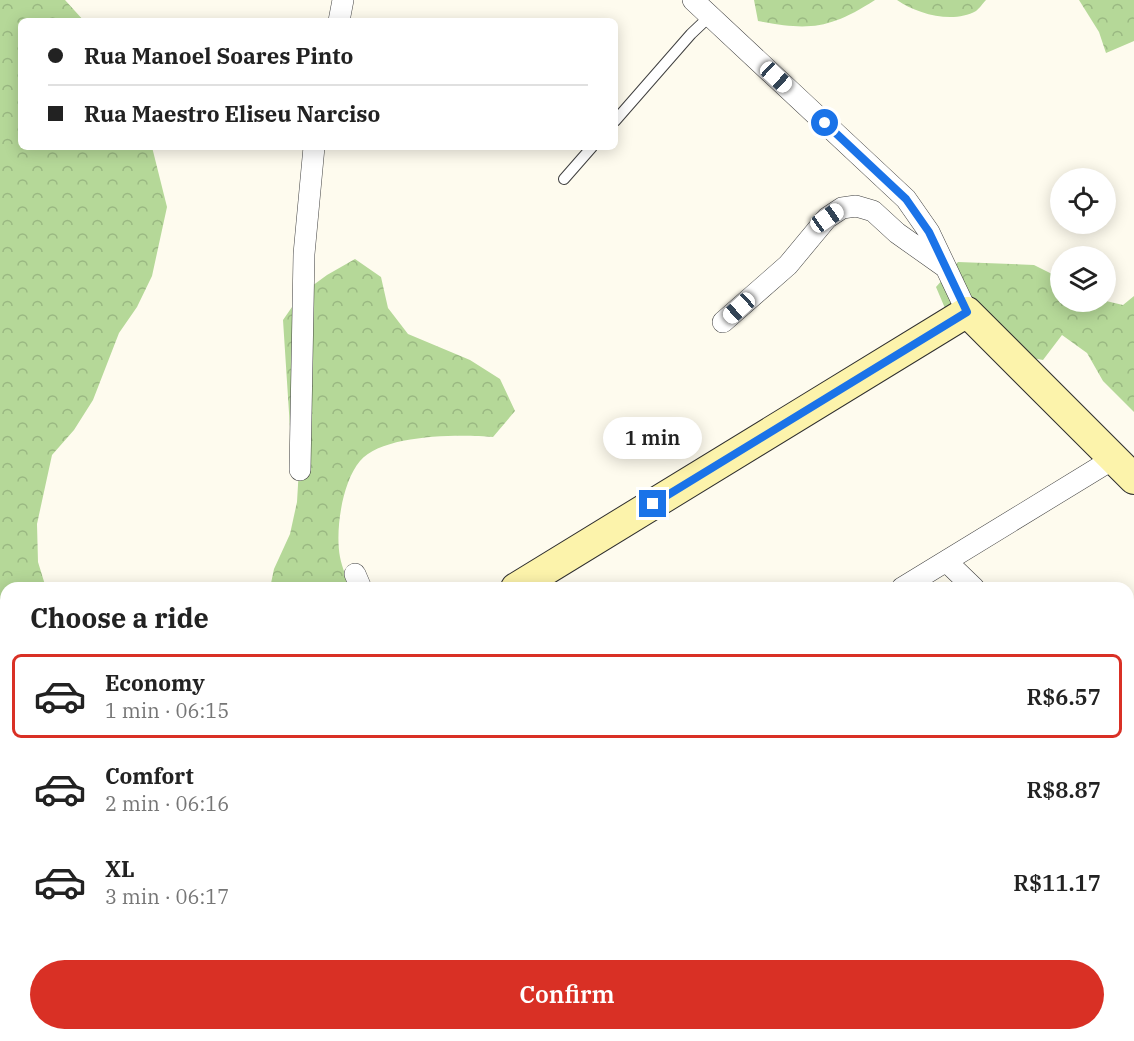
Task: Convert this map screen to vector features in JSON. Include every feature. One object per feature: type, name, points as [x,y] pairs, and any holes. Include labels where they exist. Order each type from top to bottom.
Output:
[{"type":"street","points":[[340,18],[343,0]]},
{"type":"street","points":[[693,0],[906,199],[929,232],[967,312],[1124,469],[912,582]]},
{"type":"street","points":[[300,470],[304,254],[314,150]]},
{"type":"street","points":[[723,322],[788,265],[827,218],[842,208],[856,206],[873,211],[897,233],[946,267]]},
{"type":"street","points":[[526,582],[967,312]]},
{"type":"street","points":[[947,562],[968,582]]},
{"type":"lane","points":[[618,118],[691,34],[711,16]]},
{"type":"lane","points":[[564,179],[589,150]]},
{"type":"green space","points":[[0,0],[65,0],[81,18],[18,18],[18,150],[153,150],[167,207],[152,276],[137,307],[119,333],[93,400],[74,430],[52,455],[37,524],[38,562],[44,582],[0,582]]},
{"type":"green space","points":[[754,0],[875,0],[832,22],[791,26],[758,21]]},
{"type":"green space","points":[[897,0],[986,0],[976,11],[967,15],[946,17],[925,13]]},
{"type":"green space","points":[[1079,0],[1134,0],[1134,41],[1106,53],[1099,32]]},
{"type":"green space","points":[[355,259],[381,277],[388,308],[408,334],[470,360],[500,379],[515,411],[493,437],[423,438],[386,445],[371,452],[360,461],[354,470],[341,507],[339,546],[348,582],[271,582],[274,569],[290,534],[297,502],[299,468],[290,428],[283,320],[301,294],[327,275]]},
{"type":"green space","points":[[958,262],[1034,265],[1050,273],[1050,312],[1116,312],[1116,303],[1123,305],[1134,296],[1134,412],[1103,381],[1087,353],[1062,335],[1043,360],[1011,354],[950,320],[936,287]]},
{"type":"route","points":[[653,504],[967,312],[929,232],[906,199],[825,123]]}]
